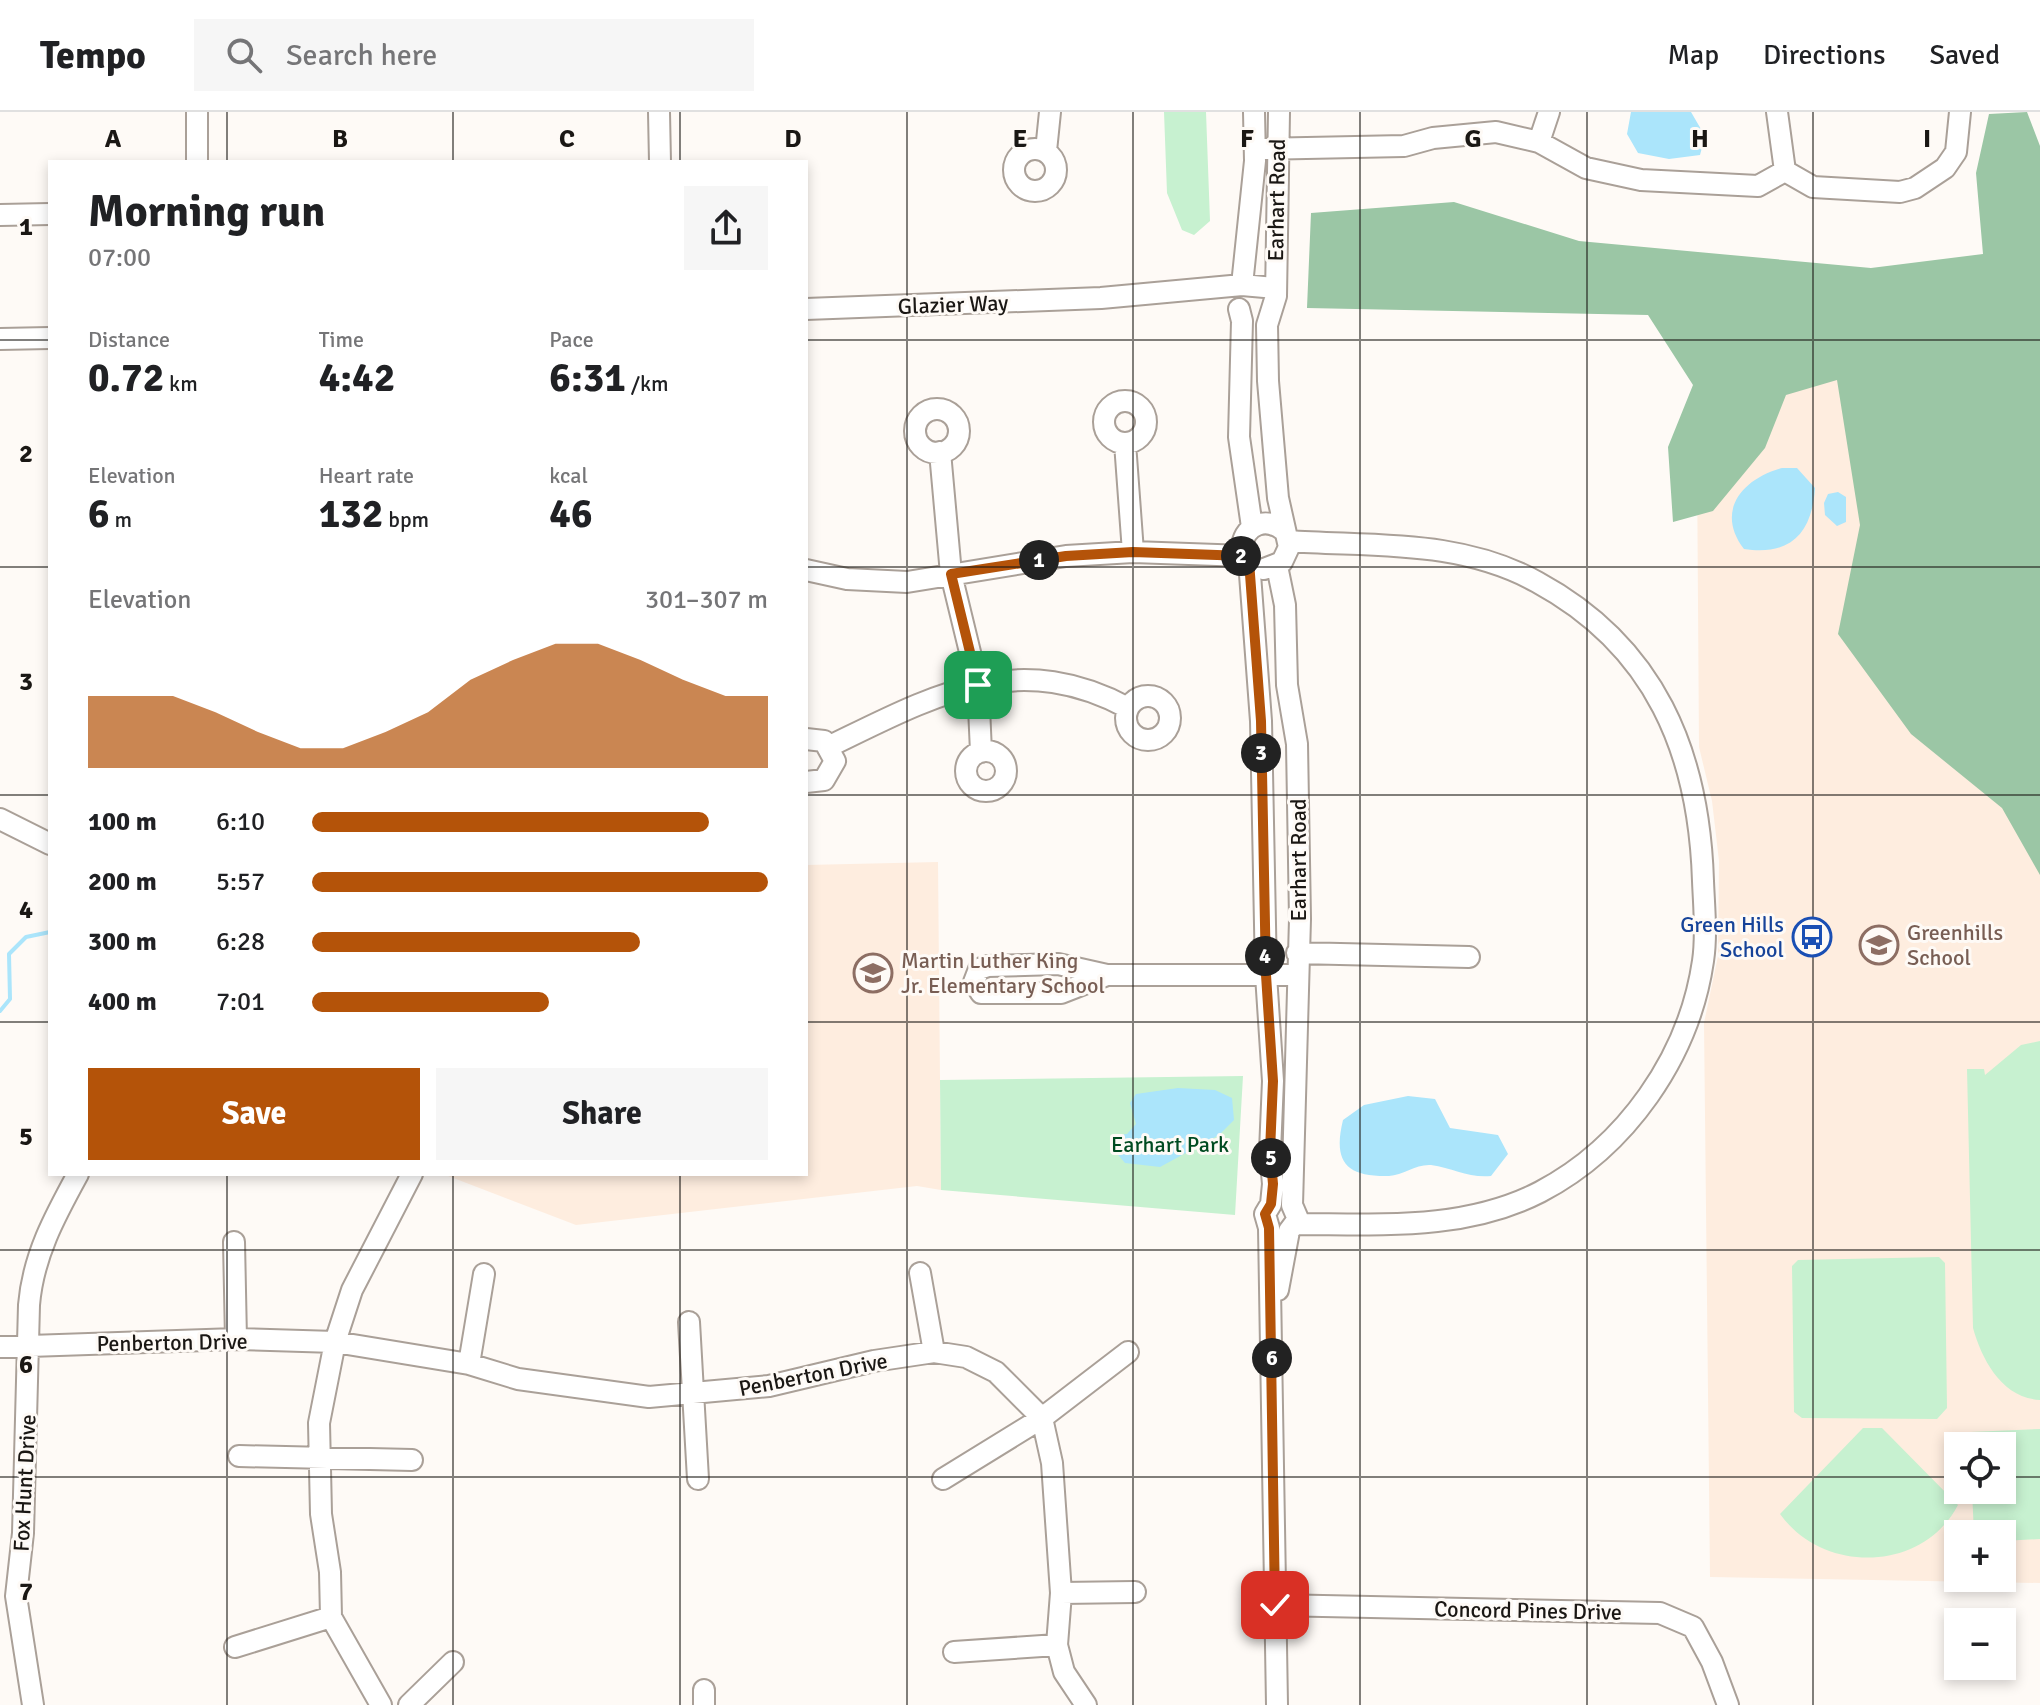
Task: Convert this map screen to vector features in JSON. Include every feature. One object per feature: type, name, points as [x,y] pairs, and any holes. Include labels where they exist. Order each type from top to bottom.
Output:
[{"type":"street","points":[[197,112],[197,160]]},
{"type":"street","points":[[659,112],[660,160]]},
{"type":"street","points":[[1046,151],[1050,112]]},
{"type":"street","name":"Earhart Road","points":[[1254,112],[1266,149],[1273,297],[1267,325],[1268,395],[1284,548],[1287,685],[1297,744],[1300,919],[1288,1220],[1271,1335],[1277,1705]]},
{"type":"street","name":"Earhart Road","points":[[1279,112],[1266,149],[1237,296],[1242,321],[1239,437],[1261,721],[1266,975],[1273,1081],[1271,1204],[1265,1214],[1288,1220]]},
{"type":"street","points":[[1539,142],[1549,112]]},
{"type":"street","points":[[1777,112],[1785,171]]},
{"type":"street","points":[[1785,171],[1813,187],[1900,192],[1915,188],[1937,175],[1956,152],[1960,112]]},
{"type":"street","points":[[1266,149],[1378,148],[1433,138],[1496,132],[1539,142],[1586,168],[1641,180],[1758,186],[1785,171]]},
{"type":"street","points":[[0,215],[48,214]]},
{"type":"street","name":"Earhart Road","points":[[1237,296],[1273,297]]},
{"type":"street","name":"Glazier Way","points":[[808,309],[1237,296]]},
{"type":"street","points":[[0,339],[48,338]]},
{"type":"street","points":[[1125,443],[1133,552]]},
{"type":"street","points":[[940,452],[951,574],[978,685],[981,752]]},
{"type":"street","points":[[808,570],[847,579],[907,582],[1066,556],[1166,553],[1247,546],[1266,522],[1284,548]]},
{"type":"street","points":[[1247,546],[1265,569],[1284,548],[1437,547],[1536,581],[1586,614],[1619,645],[1669,715],[1697,799],[1702,834],[1703,961],[1678,1044],[1658,1083],[1625,1126],[1571,1173],[1505,1208],[1423,1223],[1288,1220]]},
{"type":"street","points":[[830,746],[934,696],[978,685],[1018,680],[1056,682],[1094,690],[1128,708]]},
{"type":"street","points":[[808,739],[818,739],[830,746],[835,761],[830,775],[817,783],[808,782]]},
{"type":"street","points":[[0,819],[48,843]]},
{"type":"street","points":[[1297,953],[1469,957]]},
{"type":"street","points":[[1107,975],[1061,993],[981,993],[974,982],[979,969],[988,966],[1058,964],[1107,975],[1296,975]]},
{"type":"street","name":"Fox Hunt Drive","points":[[33,1705],[8,1596],[23,1533],[31,1276],[57,1213],[77,1176]]},
{"type":"street","points":[[381,1705],[331,1617],[319,1423],[335,1342],[368,1254],[411,1176]]},
{"type":"street","points":[[234,1242],[236,1339]]},
{"type":"street","points":[[920,1273],[934,1352]]},
{"type":"street","points":[[469,1364],[484,1274]]},
{"type":"street","points":[[689,1322],[698,1479]]},
{"type":"street","name":"Penberton Drive","points":[[0,1347],[236,1339],[335,1342],[469,1364],[518,1379],[649,1397],[769,1386],[874,1361],[934,1352],[966,1357],[996,1372],[1042,1418]]},
{"type":"street","points":[[943,1479],[1042,1418],[1128,1352]]},
{"type":"street","points":[[1042,1418],[1052,1463],[1061,1593],[1057,1645],[1064,1672],[1086,1705]]},
{"type":"street","points":[[239,1456],[412,1460]]},
{"type":"street","points":[[1061,1593],[1135,1592]]},
{"type":"street","name":"Concord Pines Drive","points":[[1275,1605],[1660,1613],[1693,1627],[1712,1662],[1728,1705]]},
{"type":"street","points":[[235,1647],[331,1617]]},
{"type":"street","points":[[954,1652],[1057,1645]]},
{"type":"street","points":[[409,1705],[453,1662]]},
{"type":"shaded area","name":"Greenhills School","points":[[1696,318],[1966,330],[2040,653],[2040,1583],[2016,1583],[2016,1520],[1944,1520],[1944,1581],[1710,1577],[1704,1023],[1718,956],[1719,861],[1712,801],[1699,747]]},
{"type":"shaded area","name":"Martin Luther King Jr. Elementary School","points":[[938,862],[941,1190],[917,1186],[576,1225],[448,1176],[808,1176],[808,865]]},
{"type":"green space","points":[[1164,112],[1206,112],[1210,221],[1194,235],[1182,230],[1167,193]]},
{"type":"green space","points":[[2027,112],[2040,146],[2040,875],[2002,808],[1911,734],[1838,634],[1860,525],[1837,380],[1786,395],[1765,448],[1713,511],[1673,522],[1668,447],[1693,385],[1648,315],[1307,308],[1311,213],[1454,202],[1579,241],[1871,268],[1983,254],[1976,173],[1989,114]]},
{"type":"green space","points":[[2040,1041],[2040,1400],[2027,1398],[2004,1385],[1988,1364],[1973,1328],[1967,1069],[1984,1069],[1985,1075],[2021,1045]]},
{"type":"green space","name":"Earhart Park","points":[[1243,1076],[1235,1215],[941,1190],[940,1080]]},
{"type":"green space","points":[[1939,1257],[1945,1263],[1947,1408],[1937,1419],[1802,1418],[1794,1412],[1792,1266],[1798,1260]]},
{"type":"green space","points":[[1863,1428],[1882,1428],[1944,1491],[1944,1504],[1958,1505],[1944,1520],[1942,1527],[1922,1543],[1898,1553],[1872,1558],[1846,1556],[1821,1548],[1799,1534],[1780,1514]]},
{"type":"green space","points":[[2040,1429],[2040,1539],[2016,1540],[2016,1520],[1973,1520],[1973,1504],[2016,1504],[2016,1432],[1970,1432]]},
{"type":"water","points":[[1631,112],[1691,112],[1705,136],[1700,155],[1669,159],[1638,153],[1627,134]]},
{"type":"water","points":[[1782,468],[1797,468],[1815,488],[1809,518],[1796,538],[1786,545],[1774,549],[1744,549],[1732,522],[1737,498],[1755,480]]},
{"type":"water","points":[[1838,492],[1846,497],[1846,522],[1837,526],[1825,515],[1824,503],[1828,494]]},
{"type":"water","points":[[1178,1088],[1215,1090],[1232,1098],[1234,1120],[1219,1135],[1160,1167],[1125,1163],[1113,1149],[1114,1135],[1127,1134],[1136,1124],[1130,1103],[1136,1094]]},
{"type":"water","points":[[1408,1096],[1435,1099],[1450,1128],[1498,1135],[1508,1154],[1491,1176],[1475,1176],[1431,1165],[1389,1176],[1374,1176],[1352,1170],[1342,1156],[1340,1146],[1343,1120],[1364,1105]]},
{"type":"waterway","points":[[0,1011],[10,999],[9,954],[26,937],[48,932]]},
{"type":"place","name":"Green Hills School","points":[[1812,937]]},
{"type":"place","name":"Greenhills School","points":[[1879,945]]},
{"type":"place","name":"Martin Luther King Jr. Elementary School","points":[[873,973]]},
{"type":"route","points":[[978,685],[951,574],[1066,556],[1133,552],[1245,556],[1249,561],[1261,721],[1266,975],[1273,1081],[1270,1151],[1273,1184],[1265,1220],[1269,1228],[1275,1605]]}]
